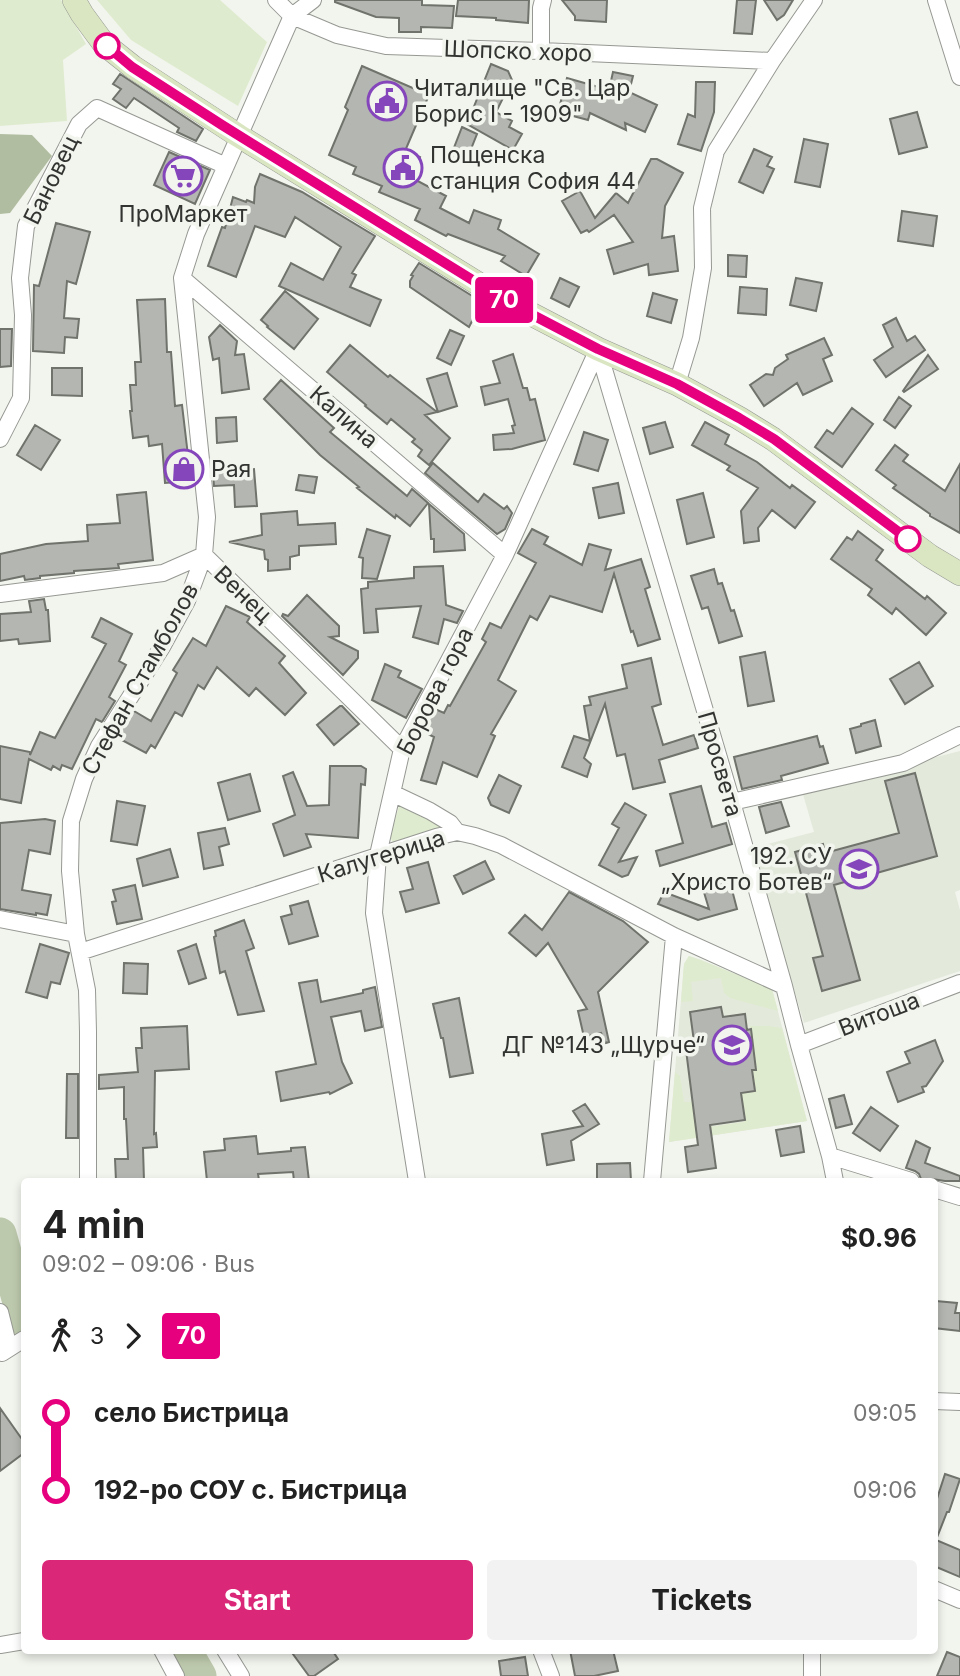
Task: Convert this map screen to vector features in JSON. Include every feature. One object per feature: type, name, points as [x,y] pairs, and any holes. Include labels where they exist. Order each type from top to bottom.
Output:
[{"type":"street","points":[[74,0],[104,44],[132,67],[239,136],[508,302],[598,349],[677,384],[774,439],[930,556],[958,569]]},
{"type":"street","name":"Шопско хоро","points":[[276,0],[292,16],[337,35],[386,46],[772,61]]},
{"type":"street","name":"Стефан Стамболов","points":[[88,1178],[87,990],[76,934],[70,871],[71,821],[99,746],[162,647],[187,601],[204,555],[207,517],[182,278],[197,234],[292,16],[313,0]]},
{"type":"street","points":[[541,51],[543,0]]},
{"type":"street","points":[[677,384],[691,338],[701,280],[702,208],[716,151],[814,0]]},
{"type":"street","points":[[936,0],[960,76]]},
{"type":"street","name":"Бановец","points":[[0,439],[21,398],[23,315],[20,278],[26,226],[79,124],[97,107],[226,166]]},
{"type":"street","name":"Калина","points":[[182,278],[505,555]]},
{"type":"street","name":"Борова гора","points":[[417,1178],[374,913],[378,855],[402,749],[505,555],[598,349]]},
{"type":"street","name":"Просвета","points":[[598,349],[732,802],[834,1178]]},
{"type":"street","name":"Венец","points":[[0,594],[163,573],[204,555],[402,749]]},
{"type":"street","points":[[732,802],[903,763],[960,735]]},
{"type":"street","points":[[392,793],[450,822],[457,832]]},
{"type":"street","name":"Калугерица","points":[[80,952],[457,832],[501,845],[674,936],[784,986]]},
{"type":"street","points":[[0,919],[76,934]]},
{"type":"street","points":[[652,1178],[674,936]]},
{"type":"street","name":"Витоша","points":[[799,1045],[960,983]]},
{"type":"street","points":[[830,1156],[901,1178]]},
{"type":"street","points":[[938,1190],[960,1196]]},
{"type":"street","points":[[0,1312],[12,1346]]},
{"type":"street","points":[[938,1401],[960,1402]]},
{"type":"street","points":[[938,1591],[960,1600]]},
{"type":"street","points":[[0,1645],[21,1642]]},
{"type":"street","points":[[164,1654],[176,1676]]},
{"type":"street","points":[[227,1654],[241,1676]]},
{"type":"street","points":[[543,1654],[551,1676]]},
{"type":"street","points":[[812,1654],[812,1676]]},
{"type":"shaded area","name":"192. СУ „Христо Ботев“","points":[[960,751],[960,890],[955,892],[960,910],[960,971],[804,1023],[752,848],[814,832],[802,791]]},
{"type":"shaded area","name":"ДГ №143 „Щурче“","points":[[689,956],[772,989],[807,1121],[669,1142],[684,964]]},
{"type":"green space","points":[[0,0],[61,0],[86,44],[63,60],[67,121],[0,126]]},
{"type":"green space","points":[[97,0],[220,0],[267,42],[238,106],[131,40]]},
{"type":"green space","points":[[0,134],[32,135],[52,156],[10,213],[0,214]]},
{"type":"green space","points":[[399,806],[443,827],[443,830],[394,844],[390,837]]},
{"type":"green space","points":[[689,956],[772,989],[778,1011],[730,998],[724,993],[721,978],[691,982],[693,1001],[681,1002],[684,964]]},
{"type":"green space","points":[[750,1026],[782,1028],[807,1121],[669,1142],[675,1072],[680,1076],[684,1102],[693,1102],[696,1129],[744,1122],[741,1093],[755,1091],[752,1070],[756,1069]]},
{"type":"building","points":[[335,0],[422,0],[422,5],[454,6],[452,28],[421,27],[421,32],[399,32],[399,18],[376,17]]},
{"type":"building","points":[[458,0],[529,0],[528,23],[456,16]]},
{"type":"building","points":[[562,0],[607,0],[606,22],[575,20],[575,16]]},
{"type":"building","points":[[737,0],[756,0],[752,34],[734,33]]},
{"type":"building","points":[[764,0],[793,0],[784,15],[777,20]]},
{"type":"building","points":[[491,64],[508,71],[512,80],[496,112],[512,121],[509,127],[522,134],[513,150],[467,124]]},
{"type":"building","points":[[362,66],[429,95],[405,151],[420,157],[412,178],[446,196],[440,208],[469,223],[474,210],[501,220],[498,229],[539,254],[526,276],[501,261],[505,256],[448,234],[446,236],[415,220],[420,209],[379,192],[382,186],[353,174],[356,167],[329,155],[348,110],[345,107]]},
{"type":"building","points":[[613,72],[633,76],[629,92],[657,105],[645,132],[625,123],[626,130],[590,113],[588,120],[558,112],[567,78],[609,90]]},
{"type":"building","points":[[120,74],[203,129],[196,141],[177,132],[179,128],[134,98],[126,108],[113,99],[121,89],[113,84]]},
{"type":"building","points":[[696,82],[715,82],[714,112],[701,151],[678,144],[688,114],[695,117]]},
{"type":"building","points":[[917,112],[927,147],[899,154],[890,119]]},
{"type":"building","points":[[462,127],[477,134],[465,164],[450,158]]},
{"type":"building","points":[[804,139],[828,144],[820,187],[795,182]]},
{"type":"building","points":[[754,149],[772,157],[767,166],[774,169],[763,193],[739,182]]},
{"type":"building","name":"ПроМаркет","points":[[169,152],[210,170],[195,204],[154,185]]},
{"type":"building","points":[[651,159],[657,159],[683,173],[665,206],[662,238],[674,236],[678,271],[649,275],[648,264],[614,274],[607,250],[633,242],[614,215],[589,232],[587,230],[581,233],[562,201],[580,191],[595,218],[616,193],[628,203]]},
{"type":"building","points":[[260,174],[302,192],[375,236],[352,273],[356,275],[350,287],[381,300],[370,326],[279,286],[291,263],[323,280],[341,247],[295,217],[285,237],[255,226],[236,277],[208,266],[222,227],[225,228],[233,197],[254,203],[255,187]]},
{"type":"building","points":[[902,211],[937,216],[933,246],[898,241]]},
{"type":"building","points":[[56,223],[90,232],[76,284],[67,281],[64,318],[79,319],[77,338],[65,337],[64,353],[33,351],[34,285],[39,286]]},
{"type":"building","points":[[728,255],[747,256],[746,277],[728,276]]},
{"type":"building","points":[[419,263],[482,302],[469,327],[410,287],[411,275]]},
{"type":"building","points":[[560,278],[579,287],[569,307],[551,298]]},
{"type":"building","points":[[796,278],[822,283],[816,311],[790,305]]},
{"type":"building","points":[[740,287],[767,289],[766,315],[738,313]]},
{"type":"building","points":[[285,291],[318,319],[294,349],[261,320]]},
{"type":"building","points":[[653,293],[677,300],[671,323],[647,316]]},
{"type":"building","points":[[165,299],[167,352],[171,352],[175,406],[182,405],[191,481],[165,483],[162,444],[149,446],[148,436],[133,438],[130,385],[136,385],[135,362],[141,362],[137,300]]},
{"type":"building","points":[[896,318],[907,341],[915,336],[925,350],[886,377],[874,360],[893,347],[883,325]]},
{"type":"building","points":[[220,325],[237,341],[235,355],[244,354],[249,389],[222,393],[219,358],[213,360],[209,337]]},
{"type":"building","points":[[0,329],[12,329],[11,366],[0,367]]},
{"type":"building","points":[[450,330],[464,336],[451,365],[437,358]]},
{"type":"building","points":[[824,338],[832,355],[823,359],[832,381],[803,395],[797,383],[764,406],[750,385],[766,374],[773,375],[775,368],[788,359],[786,355]]},
{"type":"building","points":[[350,345],[388,377],[390,375],[437,412],[425,415],[450,438],[429,465],[418,456],[422,450],[412,442],[415,439],[391,419],[387,424],[327,372]]},
{"type":"building","points":[[513,354],[523,388],[527,388],[530,400],[535,399],[545,440],[512,449],[494,450],[493,435],[514,433],[512,426],[515,425],[508,399],[485,405],[481,387],[500,383],[493,361]]},
{"type":"building","points":[[928,355],[938,369],[904,392],[903,391]]},
{"type":"building","points":[[52,368],[82,368],[82,396],[52,395]]},
{"type":"building","points":[[447,373],[457,406],[438,412],[427,379]]},
{"type":"building","points":[[281,380],[334,428],[330,432],[407,496],[412,489],[428,503],[410,526],[396,515],[395,518],[357,488],[359,487],[320,455],[264,399]]},
{"type":"building","points":[[899,397],[911,406],[895,428],[884,420]]},
{"type":"building","points":[[852,408],[873,424],[842,467],[815,447],[827,430],[833,434]]},
{"type":"building","points":[[236,417],[237,441],[217,443],[216,418]]},
{"type":"building","points":[[665,422],[673,447],[650,454],[643,428]]},
{"type":"building","points":[[705,422],[729,435],[725,444],[757,462],[790,488],[792,485],[815,502],[795,528],[772,510],[758,528],[759,541],[744,543],[741,511],[758,488],[727,470],[730,466],[692,445]]},
{"type":"building","points":[[35,425],[60,440],[41,470],[17,455]]},
{"type":"building","points":[[584,432],[608,440],[598,471],[574,464]]},
{"type":"building","points":[[895,445],[908,455],[903,461],[945,491],[960,464],[960,533],[930,516],[893,488],[896,485],[876,470]]},
{"type":"building","points":[[433,463],[478,502],[484,494],[504,509],[507,506],[512,513],[505,529],[497,534],[425,473]]},
{"type":"building","points":[[254,469],[257,506],[235,507],[234,485],[214,486],[213,474]]},
{"type":"building","points":[[299,475],[317,477],[314,493],[296,490]]},
{"type":"building","points":[[618,483],[624,513],[599,518],[593,488]]},
{"type":"building","points":[[146,492],[153,560],[118,564],[119,568],[74,571],[25,580],[24,576],[0,581],[0,554],[46,544],[88,541],[87,525],[120,523],[117,495]]},
{"type":"building","points":[[703,493],[714,537],[687,544],[677,500]]},
{"type":"building","points":[[429,504],[464,534],[465,550],[434,552]]},
{"type":"building","points":[[297,511],[298,525],[335,523],[336,544],[299,546],[299,555],[290,557],[290,569],[268,571],[264,550],[229,542],[262,535],[261,514]]},
{"type":"building","points":[[367,529],[390,536],[377,579],[362,578],[363,558],[359,557]]},
{"type":"building","points":[[532,529],[548,537],[544,544],[582,565],[589,544],[611,550],[605,570],[641,559],[650,587],[645,589],[660,639],[638,646],[633,631],[631,632],[614,574],[602,612],[550,596],[537,620],[530,616],[498,680],[516,691],[491,734],[495,736],[477,777],[443,762],[436,784],[421,780],[434,737],[428,734],[430,730],[425,728],[435,709],[444,713],[448,705],[450,706],[486,642],[482,639],[490,623],[501,628],[536,563],[518,553]]},
{"type":"building","points":[[858,531],[883,550],[876,560],[946,613],[926,635],[896,608],[892,614],[868,595],[872,589],[831,559],[847,537],[852,540]]},
{"type":"building","points":[[443,566],[446,605],[463,611],[457,623],[444,619],[438,644],[413,637],[421,606],[376,609],[378,632],[364,633],[361,589],[368,588],[368,582],[414,578],[414,567]]},
{"type":"building","points":[[714,569],[718,584],[722,583],[731,611],[734,610],[742,636],[719,643],[708,607],[702,609],[691,576]]},
{"type":"building","points":[[307,595],[339,626],[339,636],[330,637],[358,651],[358,658],[343,675],[282,616],[288,616]]},
{"type":"building","points":[[44,599],[48,610],[50,641],[19,644],[18,639],[0,641],[0,614],[31,612],[29,601]]},
{"type":"building","points":[[226,606],[250,617],[247,622],[285,656],[279,663],[306,693],[285,715],[256,688],[249,696],[217,667],[204,689],[198,685],[182,716],[175,712],[155,748],[151,745],[146,753],[120,739],[123,733],[120,732],[134,711],[151,721],[177,673],[173,670],[193,638],[206,646]]},
{"type":"building","points":[[101,618],[132,634],[119,661],[126,665],[109,697],[115,701],[102,722],[96,719],[72,769],[62,765],[60,770],[53,766],[51,770],[29,759],[21,803],[0,799],[0,746],[30,752],[30,755],[40,732],[55,738],[106,644],[92,637]]},
{"type":"building","points":[[765,652],[774,701],[748,706],[740,657]]},
{"type":"building","points":[[651,658],[661,704],[652,707],[663,745],[694,735],[698,748],[659,760],[665,782],[633,789],[625,754],[617,756],[605,704],[584,758],[591,764],[587,777],[562,767],[574,736],[590,741],[584,706],[591,705],[589,697],[627,688],[622,665]]},
{"type":"building","points":[[919,662],[933,686],[905,704],[890,679]]},
{"type":"building","points":[[385,664],[401,671],[398,677],[422,689],[406,718],[372,700]]},
{"type":"building","points":[[340,706],[359,724],[334,745],[317,725]]},
{"type":"building","points":[[875,720],[881,746],[856,753],[850,729]]},
{"type":"building","points":[[817,736],[828,763],[781,776],[782,780],[742,789],[734,757]]},
{"type":"building","points":[[330,766],[361,766],[366,769],[365,785],[361,784],[358,838],[306,834],[311,847],[284,856],[273,824],[295,815],[283,776],[293,772],[307,806],[329,805]]},
{"type":"building","points":[[915,773],[937,856],[834,885],[860,980],[822,991],[813,958],[823,956],[795,852],[823,844],[825,853],[899,833],[885,781]]},
{"type":"building","points":[[250,774],[260,811],[228,820],[218,783]]},
{"type":"building","points":[[499,775],[521,786],[509,813],[491,805],[488,798]]},
{"type":"building","points":[[701,786],[712,827],[726,823],[732,844],[660,866],[656,851],[683,843],[670,794]]},
{"type":"building","points":[[117,801],[145,806],[137,845],[111,841]]},
{"type":"building","points":[[781,802],[789,826],[766,833],[759,807]]},
{"type":"building","points":[[625,803],[646,815],[619,862],[637,857],[628,875],[622,877],[599,865],[619,828],[612,824]]},
{"type":"building","points":[[45,819],[55,821],[50,854],[29,850],[22,890],[51,895],[47,915],[0,909],[0,823]]},
{"type":"building","points":[[225,828],[229,844],[219,847],[223,865],[204,869],[198,833]]},
{"type":"building","points":[[170,849],[178,877],[143,886],[137,859]]},
{"type":"building","points":[[485,861],[494,879],[463,894],[454,876]]},
{"type":"building","points":[[428,862],[439,903],[406,912],[400,892],[413,889],[407,868]]},
{"type":"building","points":[[730,882],[737,909],[698,920],[658,904],[664,892],[709,909],[703,889]]},
{"type":"building","points":[[135,885],[142,919],[117,924],[112,902],[116,901],[113,890]]},
{"type":"building","points":[[569,892],[623,921],[648,942],[598,992],[609,1042],[606,1043],[601,1033],[584,1037],[578,1011],[587,1009],[548,943],[536,956],[509,933],[525,915],[542,930]]},
{"type":"building","points":[[308,901],[318,936],[289,944],[281,917],[292,914],[290,906]]},
{"type":"building","points":[[244,920],[254,948],[246,951],[264,1011],[238,1015],[225,971],[220,973],[214,937],[215,931]]},
{"type":"building","points":[[40,944],[69,953],[60,984],[51,982],[47,998],[26,992]]},
{"type":"building","points":[[196,944],[206,978],[189,984],[178,951]]},
{"type":"building","points":[[124,963],[148,964],[147,994],[123,993]]},
{"type":"building","points":[[317,980],[321,1002],[363,993],[363,990],[375,987],[382,1027],[365,1031],[361,1011],[331,1017],[342,1062],[352,1083],[330,1094],[329,1092],[281,1101],[276,1072],[316,1064],[299,983]]},
{"type":"building","points":[[459,998],[473,1073],[450,1077],[433,1004]]},
{"type":"building","points":[[721,1007],[723,1017],[745,1014],[747,1030],[751,1029],[756,1070],[752,1070],[755,1091],[741,1093],[745,1120],[710,1125],[716,1168],[688,1172],[685,1147],[698,1145],[686,1050],[695,1049],[690,1012]]},
{"type":"building","points":[[187,1026],[189,1069],[155,1071],[154,1134],[156,1133],[157,1147],[143,1148],[144,1178],[116,1178],[115,1159],[128,1159],[124,1087],[99,1089],[99,1075],[138,1072],[136,1048],[142,1048],[141,1028]]},
{"type":"building","points":[[935,1040],[943,1061],[926,1086],[922,1087],[924,1092],[898,1102],[887,1072],[910,1063],[905,1052]]},
{"type":"building","points":[[67,1074],[78,1074],[78,1138],[66,1138]]},
{"type":"building","points":[[844,1095],[852,1124],[836,1128],[829,1099]]},
{"type":"building","points":[[585,1104],[599,1124],[571,1141],[574,1160],[547,1165],[542,1134],[583,1126],[573,1111]]},
{"type":"building","points":[[871,1107],[898,1126],[880,1151],[853,1133]]},
{"type":"building","points":[[800,1126],[804,1152],[781,1156],[776,1130]]},
{"type":"building","points":[[256,1136],[258,1154],[305,1147],[309,1178],[294,1178],[293,1172],[258,1174],[259,1178],[207,1178],[204,1152],[225,1150],[224,1139]]},
{"type":"building","points":[[916,1141],[930,1148],[925,1163],[960,1176],[960,1181],[921,1178],[915,1171],[906,1168]]},
{"type":"building","points":[[630,1163],[631,1178],[597,1178],[597,1164]]},
{"type":"building","points":[[938,1301],[957,1303],[955,1313],[960,1313],[960,1331],[938,1328]]},
{"type":"building","points":[[0,1408],[21,1438],[21,1455],[0,1471]]},
{"type":"building","points":[[945,1474],[960,1479],[938,1535],[938,1496]]},
{"type":"building","points":[[938,1541],[960,1550],[960,1577],[938,1568]]},
{"type":"building","points":[[947,1652],[960,1657],[960,1676],[937,1676]]},
{"type":"building","points":[[293,1654],[335,1654],[338,1659],[314,1676],[309,1676]]},
{"type":"building","points":[[571,1654],[614,1654],[618,1671],[594,1676],[575,1676]]},
{"type":"building","points":[[525,1657],[528,1676],[501,1676],[499,1661]]},
{"type":"waterway","points":[[0,1234],[21,1309]]},
{"type":"waterway","points":[[187,1654],[200,1676]]},
{"type":"bus line","name":"70","points":[[107,46],[132,67],[222,125],[508,302],[598,349],[677,384],[774,439],[908,539]]},
{"type":"place","name":"Читалище \"Св. Цар Борис I - 1909\"","points":[[387,101]]},
{"type":"place","name":"Пощенска станция София 44","points":[[403,168]]},
{"type":"place","name":"ПроМаркет","points":[[183,176]]},
{"type":"place","name":"Рая","points":[[184,469]]},
{"type":"place","name":"192. СУ „Христо Ботев“","points":[[859,869]]},
{"type":"place","name":"ДГ №143 „Щурче“","points":[[732,1045]]}]
